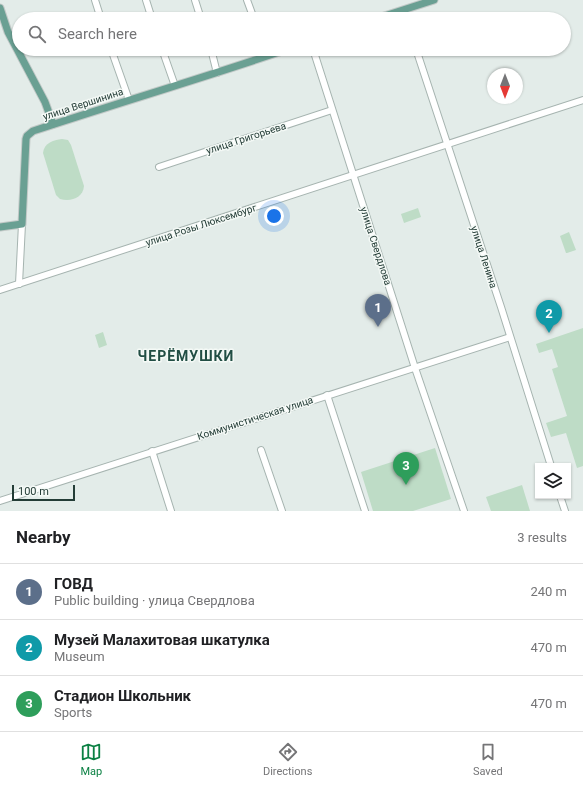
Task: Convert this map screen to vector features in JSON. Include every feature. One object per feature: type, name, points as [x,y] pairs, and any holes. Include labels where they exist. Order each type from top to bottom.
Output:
[{"type":"main road","points":[[397,12],[434,0]]},
{"type":"main road","points":[[0,8],[12,40]]},
{"type":"main road","points":[[21,56],[45,102],[53,124]]},
{"type":"main road","name":"улица Вершинина","points":[[22,224],[27,137],[33,131],[266,56]]},
{"type":"main road","points":[[0,227],[22,224]]},
{"type":"street","points":[[95,0],[99,12]]},
{"type":"street","points":[[146,0],[150,12]]},
{"type":"street","points":[[194,0],[198,12]]},
{"type":"street","points":[[247,0],[251,12]]},
{"type":"street","points":[[114,56],[129,100]]},
{"type":"street","points":[[164,56],[175,86]]},
{"type":"street","points":[[213,56],[217,73]]},
{"type":"street","name":"улица Свердлова","points":[[315,56],[415,368],[464,511]]},
{"type":"street","name":"улица Ленина","points":[[418,56],[550,463]]},
{"type":"street","name":"улица Розы Люксембург","points":[[0,290],[583,100]]},
{"type":"street","name":"улица Григорьева","points":[[159,167],[332,110]]},
{"type":"street","name":"улица Вершинина","points":[[19,284],[22,224]]},
{"type":"street","name":"Коммунистическая улица","points":[[0,500],[510,337]]},
{"type":"street","points":[[327,395],[365,511]]},
{"type":"street","points":[[261,450],[282,511]]},
{"type":"street","points":[[152,451],[171,511]]},
{"type":"street","points":[[561,499],[565,511]]},
{"type":"green space","points":[[55,140],[68,140],[71,145],[84,186],[79,196],[68,200],[60,199],[56,195],[43,153],[47,144]]},
{"type":"green space","points":[[418,208],[421,217],[404,223],[401,214]]},
{"type":"green space","points":[[569,232],[576,250],[566,253],[560,236]]},
{"type":"green space","points":[[583,328],[583,466],[577,468],[566,433],[551,437],[546,423],[567,416],[552,369],[558,367],[552,349],[539,353],[536,344]]},
{"type":"green space","points":[[103,332],[107,345],[99,348],[95,335]]},
{"type":"green space","points":[[435,448],[451,499],[413,511],[373,511],[361,472]]},
{"type":"green space","points":[[522,485],[530,511],[491,511],[486,497]]},
{"type":"place","name":"ГОВД","points":[[378,327]]},
{"type":"place","name":"Музей Малахитовая шкатулка","points":[[549,333]]},
{"type":"place","name":"Стадион Школьник","points":[[406,485]]},
{"type":"district","name":"ЧЕРЁМУШКИ","points":[[186,356]]}]
